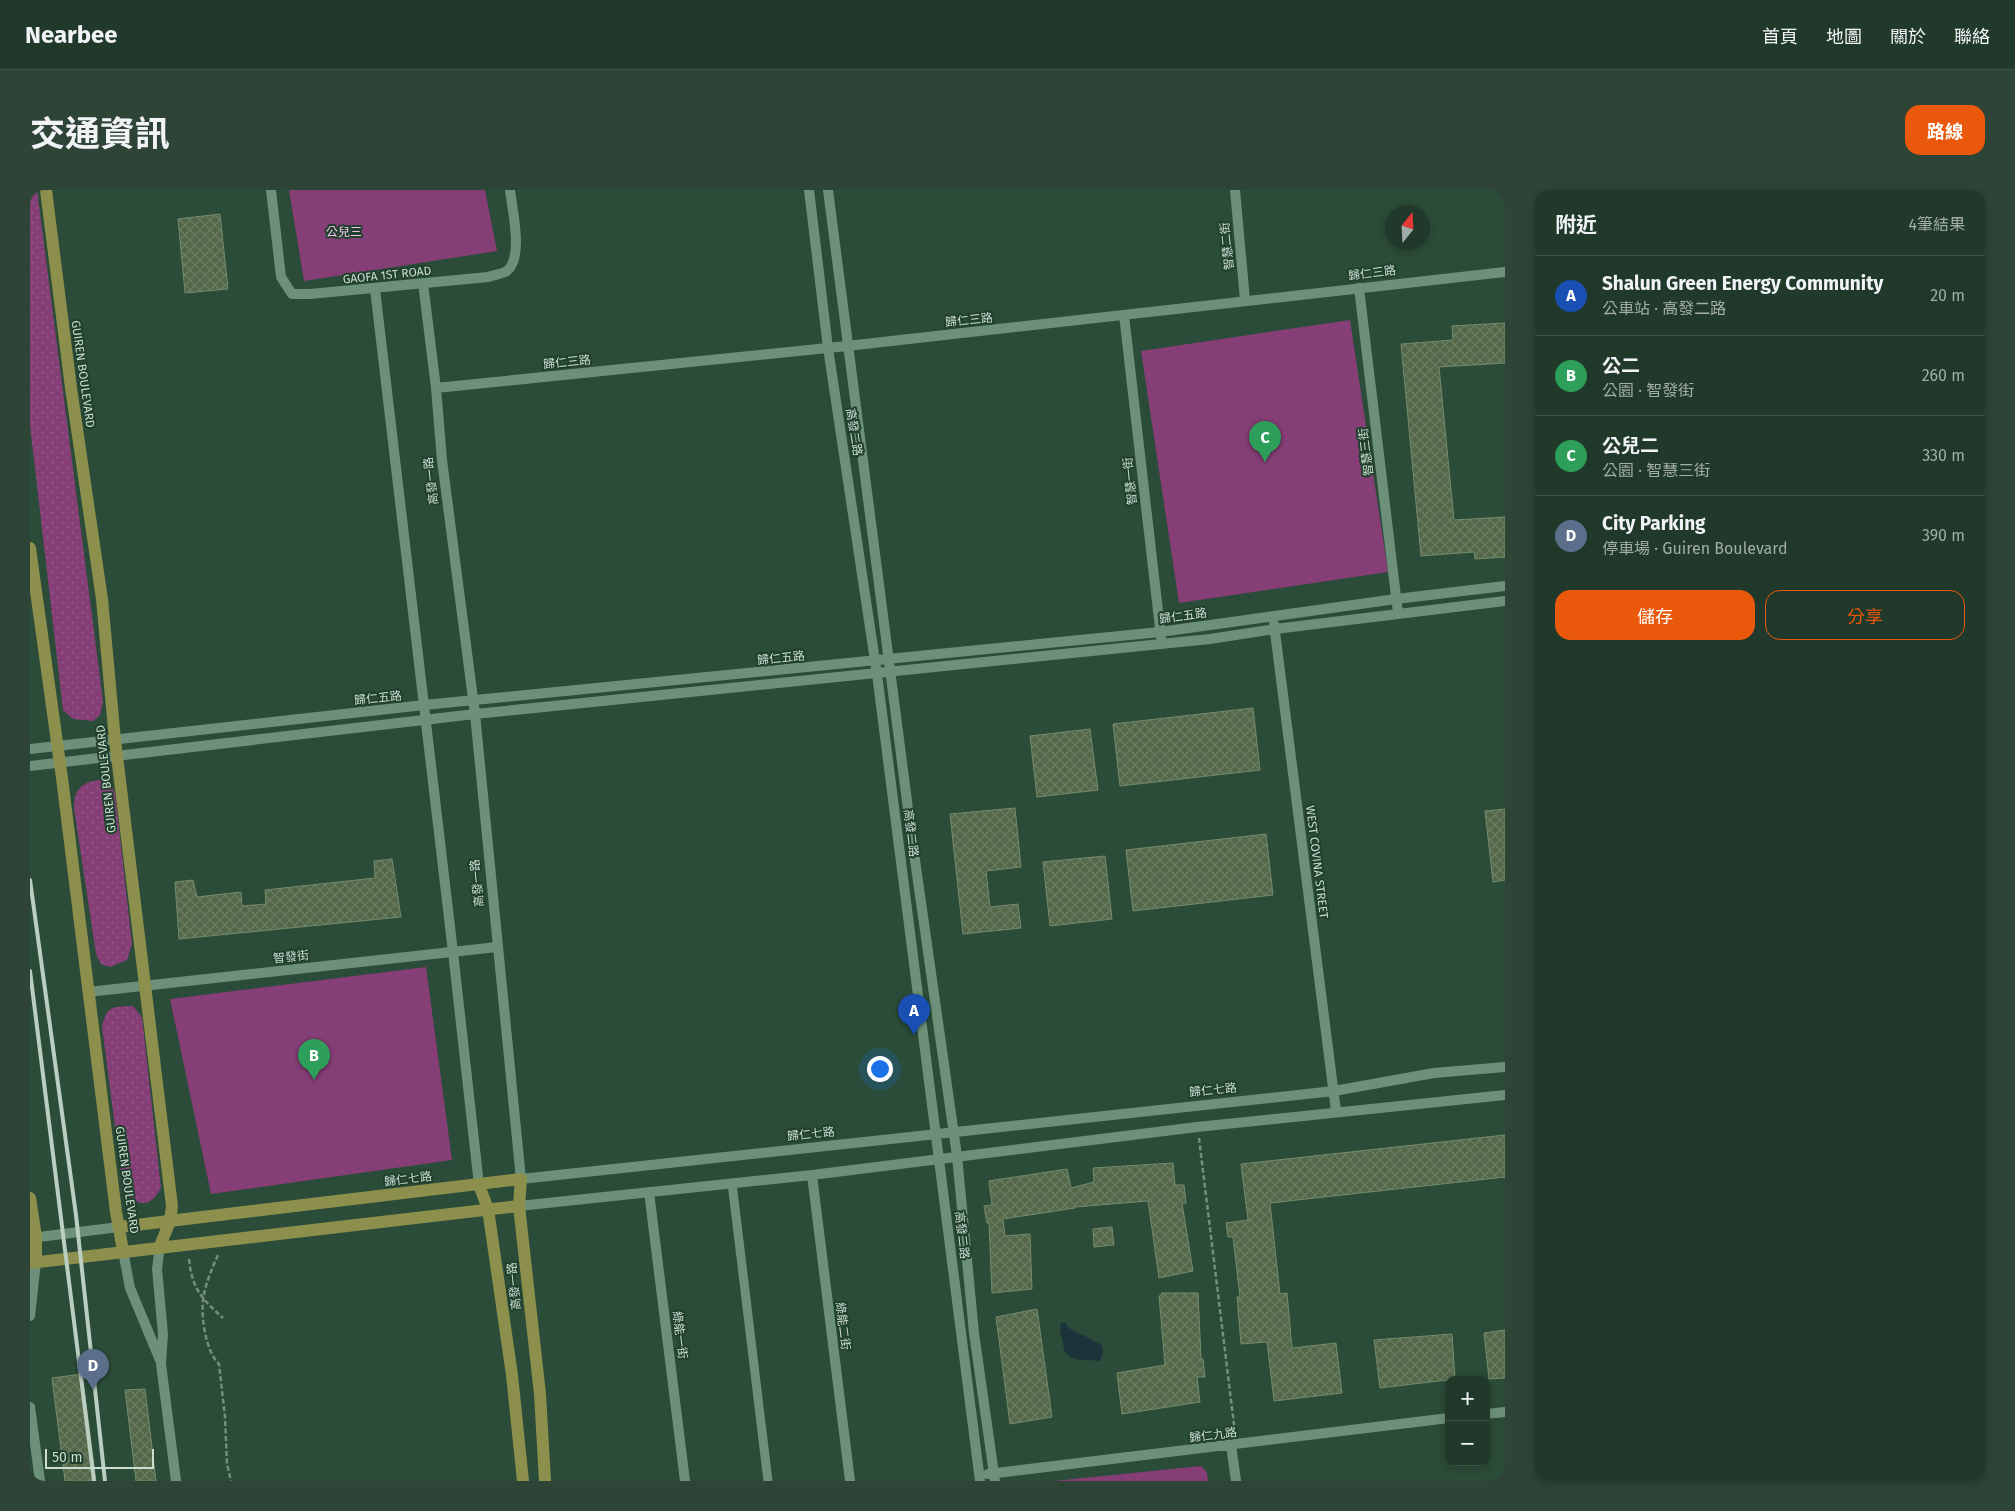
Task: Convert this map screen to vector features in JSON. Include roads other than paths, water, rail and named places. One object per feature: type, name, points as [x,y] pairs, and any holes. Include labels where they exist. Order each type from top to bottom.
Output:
[{"type":"main road","name":"GUIREN BOULEVARD","points":[[46,190],[71,388],[102,599],[115,740],[172,1206],[170,1221],[160,1246]]},
{"type":"main road","name":"GUIREN BOULEVARD","points":[[30,548],[58,746],[88,992],[123,1251]]},
{"type":"main road","name":"歸仁七路","points":[[119,1227],[521,1180]]},
{"type":"main road","name":"高發一路","points":[[521,1180],[519,1206],[540,1394],[545,1481]]},
{"type":"main road","name":"高發一路","points":[[479,1185],[488,1209],[512,1375],[523,1481]]},
{"type":"main road","points":[[30,1198],[33,1262],[519,1206]]},
{"type":"street","name":"GAOFA 1ST ROAD","points":[[271,190],[280,277],[292,294],[374,289],[488,277],[506,272],[513,263],[516,243],[510,190]]},
{"type":"street","name":"高發二路","points":[[809,190],[828,348],[876,661],[980,1478]]},
{"type":"street","name":"高發二路","points":[[828,190],[913,842],[957,1156],[974,1333],[994,1477]]},
{"type":"street","name":"智慧二街","points":[[1235,190],[1245,300]]},
{"type":"street","name":"歸仁三路","points":[[436,388],[847,346],[1505,272]]},
{"type":"street","name":"高發一路","points":[[423,283],[436,388],[442,460],[475,714],[521,1180]]},
{"type":"street","name":"智慧三街","points":[[1359,288],[1398,614]]},
{"type":"street","name":"高發一路","points":[[374,289],[454,952],[479,1185]]},
{"type":"street","name":"智慧一街","points":[[1124,315],[1162,644]]},
{"type":"street","name":"歸仁五路","points":[[30,749],[424,706],[1160,632],[1273,615],[1505,586]]},
{"type":"street","name":"歸仁五路","points":[[30,766],[475,714],[1210,639],[1275,629],[1505,601]]},
{"type":"street","name":"WEST COVINA STREET","points":[[1273,615],[1336,1111]]},
{"type":"street","name":"智發街","points":[[88,992],[497,947]]},
{"type":"street","name":"歸仁七路","points":[[521,1180],[1334,1091],[1434,1072],[1505,1067]]},
{"type":"street","points":[[519,1206],[812,1175],[1336,1111],[1505,1095]]},
{"type":"street","name":"綠能二街","points":[[812,1175],[850,1481]]},
{"type":"street","name":"綠能一街","points":[[649,1192],[685,1481]]},
{"type":"street","points":[[33,1237],[119,1227]]},
{"type":"street","name":"GUIREN BOULEVARD","points":[[160,1246],[157,1269],[163,1334],[161,1364],[176,1481]]},
{"type":"street","name":"GUIREN BOULEVARD","points":[[123,1251],[130,1288],[161,1364]]},
{"type":"street","points":[[30,1316],[33,1262]]},
{"type":"street","points":[[30,1407],[40,1481]]},
{"type":"street","points":[[1490,1414],[1505,1412]]},
{"type":"street","name":"歸仁九路","points":[[980,1478],[1445,1418]]},
{"type":"street","points":[[1231,1445],[1236,1481]]},
{"type":"lane","points":[[732,1183],[768,1481]]},
{"type":"water","points":[[1065,1322],[1069,1328],[1102,1345],[1103,1352],[1100,1361],[1076,1359],[1064,1351],[1060,1326],[1061,1323]]},
{"type":"railway","points":[[30,880],[76,1215],[105,1481]]},
{"type":"railway","points":[[30,971],[94,1481]]},
{"type":"place","name":"公兒二","points":[[1265,462]]},
{"type":"place","name":"Shalun Green Energy Community","points":[[914,1035]]},
{"type":"place","name":"公二","points":[[314,1080]]},
{"type":"place","name":"City Parking","points":[[93,1390]]},
{"type":"park label","name":"公兒三","points":[[344,232]]}]
